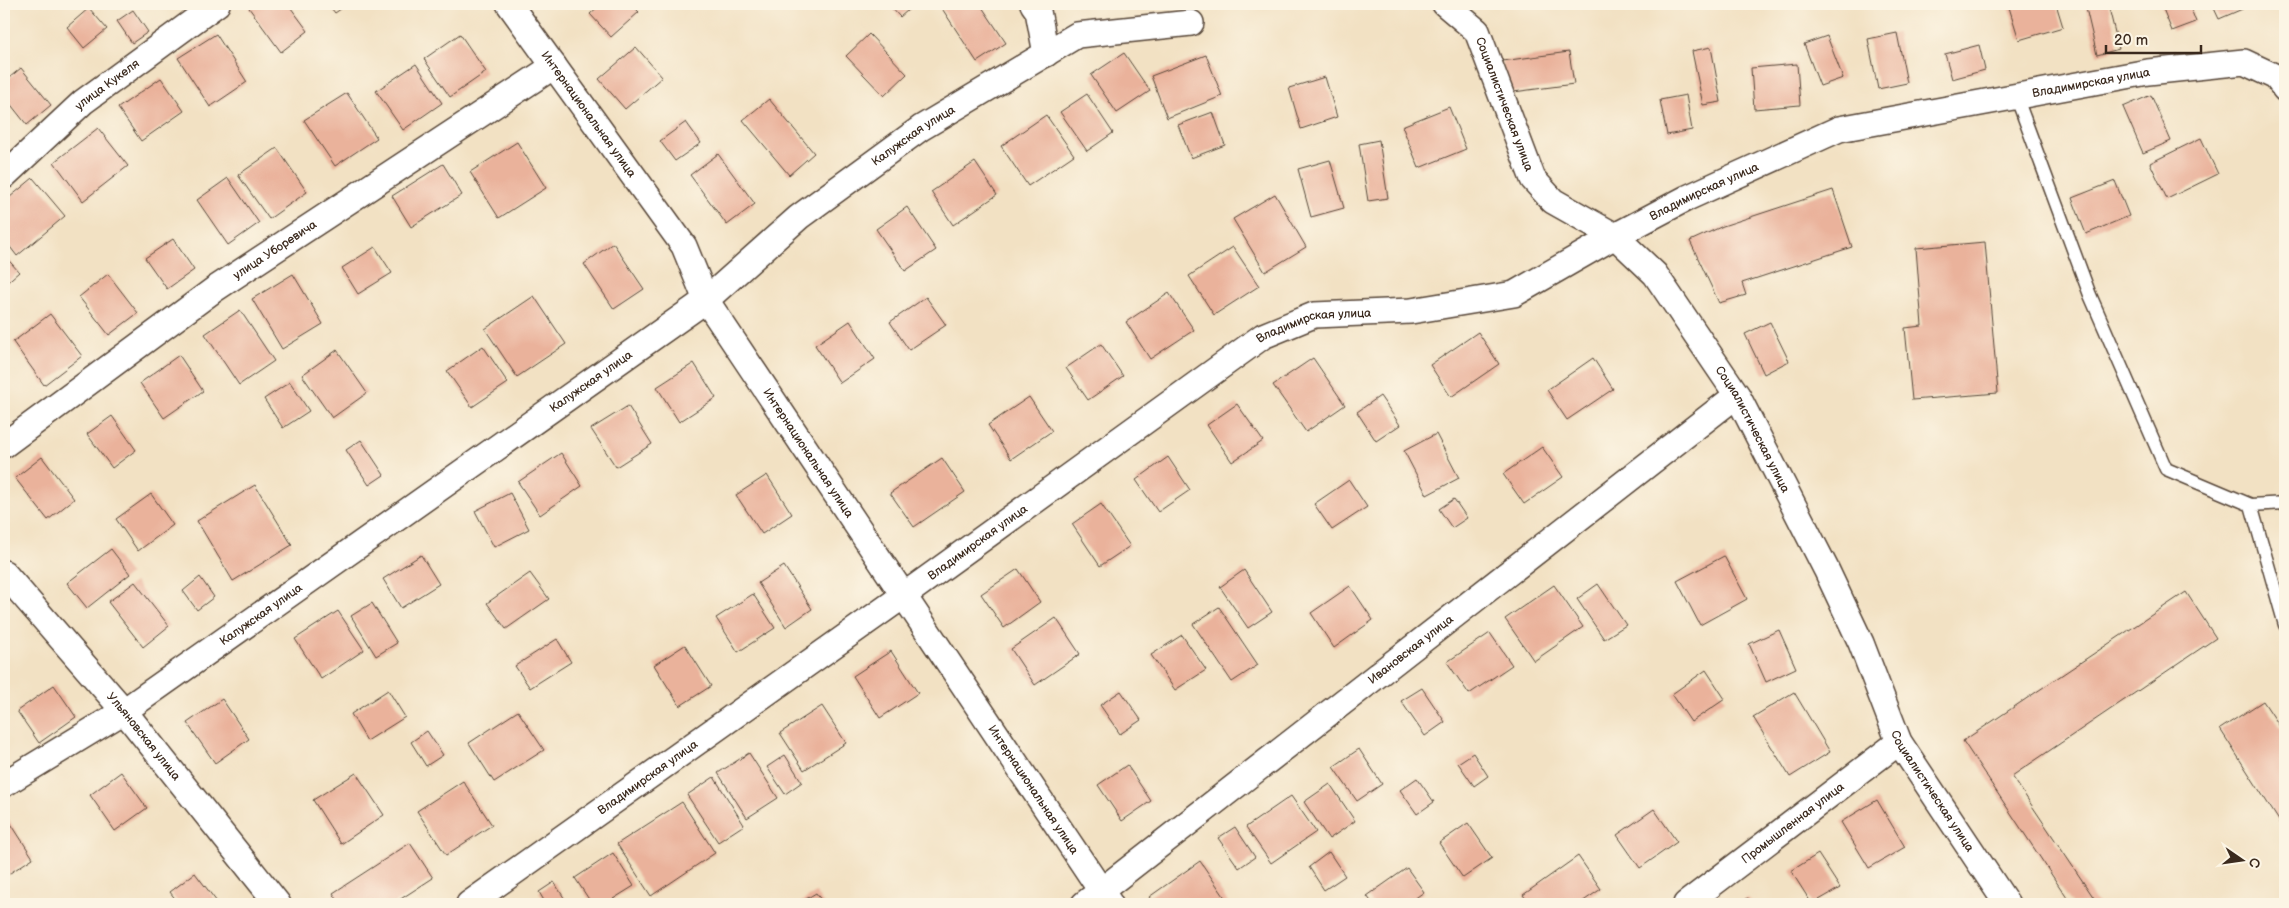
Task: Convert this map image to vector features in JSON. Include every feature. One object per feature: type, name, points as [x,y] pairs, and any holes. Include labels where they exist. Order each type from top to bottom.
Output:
[{"type":"street","name":"улица Кукеля","points":[[4,176],[83,102],[217,4]]},
{"type":"street","name":"Интернациональная улица","points":[[509,4],[684,246],[706,300],[903,596],[1098,900]]},
{"type":"street","points":[[1032,4],[1038,11],[1046,54]]},
{"type":"street","name":"Социалистическая улица","points":[[1445,4],[1477,31],[1533,179],[1553,201],[1615,236],[1655,274],[1738,395],[1834,585],[1861,643],[1899,742],[2006,904]]},
{"type":"street","name":"Калужская улица","points":[[4,784],[124,711],[706,300],[799,217],[921,128],[1077,35],[1191,23]]},
{"type":"street","name":"Владимирская улица","points":[[469,904],[903,596],[1263,336],[1314,315],[1411,311],[1514,294],[1615,236],[1687,198],[1839,129],[2148,72],[2244,62],[2276,77],[2285,88]]},
{"type":"street","name":"улица Уборевича","points":[[4,445],[215,289],[554,66]]},
{"type":"street","name":"Ивановская улица","points":[[1098,900],[1738,395]]},
{"type":"street","name":"Ульяновская улица","points":[[4,573],[124,711],[278,904]]},
{"type":"street","name":"Промышленная улица","points":[[1686,904],[1899,742]]},
{"type":"lane","points":[[2016,96],[2090,295],[2166,469],[2252,505],[2285,503]]},
{"type":"lane","points":[[2252,505],[2285,625]]},
{"type":"building","points":[[254,4],[288,4],[308,31],[281,52],[249,8]]},
{"type":"building","points":[[328,4],[348,4],[335,13]]},
{"type":"building","points":[[601,4],[631,4],[639,12],[611,37],[590,14]]},
{"type":"building","points":[[888,4],[915,4],[900,17]]},
{"type":"building","points":[[946,4],[980,4],[1006,43],[977,62],[941,7]]},
{"type":"building","points":[[2008,4],[2056,4],[2063,27],[2019,40]]},
{"type":"building","points":[[2085,4],[2108,4],[2119,49],[2097,55]]},
{"type":"building","points":[[2161,4],[2189,4],[2196,22],[2172,31]]},
{"type":"building","points":[[2212,4],[2254,4],[2219,19]]},
{"type":"building","points":[[89,8],[107,29],[84,48],[67,27]]},
{"type":"building","points":[[133,10],[148,32],[132,43],[117,21]]},
{"type":"building","points":[[1897,33],[1907,83],[1878,89],[1868,39]]},
{"type":"building","points":[[216,34],[247,82],[210,107],[178,58]]},
{"type":"building","points":[[460,34],[486,72],[450,97],[424,59]]},
{"type":"building","points":[[869,34],[907,74],[884,96],[846,56]]},
{"type":"building","points":[[1827,36],[1843,78],[1820,86],[1804,44]]},
{"type":"building","points":[[1979,45],[1985,70],[1952,79],[1945,54]]},
{"type":"building","points":[[636,47],[662,77],[625,109],[599,79]]},
{"type":"building","points":[[1711,47],[1721,102],[1703,105],[1692,51]]},
{"type":"building","points":[[1569,52],[1574,84],[1506,93],[1502,61]]},
{"type":"building","points":[[1124,53],[1150,91],[1117,113],[1091,75]]},
{"type":"building","points":[[1206,55],[1222,96],[1167,118],[1151,76]]},
{"type":"building","points":[[416,64],[442,103],[403,130],[376,91]]},
{"type":"building","points":[[1797,64],[1800,105],[1754,109],[1751,68]]},
{"type":"building","points":[[21,68],[51,105],[27,125],[4,96],[4,82]]},
{"type":"building","points":[[1325,77],[1337,117],[1301,129],[1289,88]]},
{"type":"building","points":[[161,78],[184,111],[141,141],[118,108]]},
{"type":"building","points":[[347,93],[377,138],[335,166],[304,120]]},
{"type":"building","points":[[1087,94],[1113,133],[1087,151],[1060,112]]},
{"type":"building","points":[[1686,95],[1692,130],[1667,135],[1660,100]]},
{"type":"building","points":[[2151,95],[2171,141],[2143,153],[2123,107]]},
{"type":"building","points":[[769,99],[814,153],[789,175],[743,120]]},
{"type":"building","points":[[1449,107],[1466,149],[1419,168],[1402,126]]},
{"type":"building","points":[[1213,112],[1225,145],[1191,158],[1178,125]]},
{"type":"building","points":[[1046,115],[1074,155],[1028,186],[1001,146]]},
{"type":"building","points":[[686,122],[701,143],[675,161],[660,141]]},
{"type":"building","points":[[98,128],[128,166],[83,201],[54,162]]},
{"type":"building","points":[[2201,138],[2218,174],[2167,199],[2150,163]]},
{"type":"building","points":[[1379,140],[1388,198],[1368,201],[1359,144]]},
{"type":"building","points":[[517,142],[546,188],[499,218],[470,172]]},
{"type":"building","points":[[277,148],[307,192],[269,219],[238,175]]},
{"type":"building","points":[[718,154],[755,204],[727,225],[690,175]]},
{"type":"building","points":[[1330,160],[1344,208],[1311,217],[1298,169]]},
{"type":"building","points":[[975,162],[997,195],[953,225],[931,192]]},
{"type":"building","points":[[443,164],[462,195],[411,227],[392,196]]},
{"type":"building","points":[[33,178],[65,216],[17,256],[4,239],[4,202]]},
{"type":"building","points":[[228,178],[259,223],[228,245],[197,200]]},
{"type":"building","points":[[2115,181],[2129,216],[2086,234],[2072,198]]},
{"type":"building","points":[[1833,190],[1852,247],[1742,283],[1746,295],[1719,303],[1690,241],[1723,226]]},
{"type":"building","points":[[1275,194],[1306,247],[1265,272],[1233,219]]},
{"type":"building","points":[[907,207],[936,250],[905,271],[876,229]]},
{"type":"building","points":[[173,239],[194,270],[167,289],[145,258]]},
{"type":"building","points":[[1985,242],[1998,393],[1912,400],[1905,328],[1922,326],[1916,248]]},
{"type":"building","points":[[613,243],[644,289],[614,309],[584,264]]},
{"type":"building","points":[[375,247],[392,273],[358,294],[342,268]]},
{"type":"building","points":[[1233,247],[1259,286],[1214,315],[1189,276]]},
{"type":"building","points":[[4,255],[19,272],[4,285]]},
{"type":"building","points":[[108,274],[138,313],[109,335],[79,297]]},
{"type":"building","points":[[293,274],[323,324],[282,349],[252,299]]},
{"type":"building","points":[[1169,293],[1194,330],[1150,359],[1126,322]]},
{"type":"building","points":[[534,296],[566,344],[517,377],[485,329]]},
{"type":"building","points":[[926,297],[946,325],[909,350],[890,322]]},
{"type":"building","points":[[240,310],[274,361],[239,385],[205,334]]},
{"type":"building","points":[[50,314],[82,356],[44,385],[13,342]]},
{"type":"building","points":[[850,321],[875,359],[840,383],[815,345]]},
{"type":"building","points":[[1770,322],[1789,361],[1764,374],[1745,334]]},
{"type":"building","points":[[1478,332],[1499,364],[1451,397],[1430,365]]},
{"type":"building","points":[[1101,344],[1123,376],[1088,400],[1066,368]]},
{"type":"building","points":[[483,346],[508,383],[472,407],[447,371]]},
{"type":"building","points":[[337,350],[367,393],[332,418],[302,375]]},
{"type":"building","points":[[179,355],[203,391],[164,418],[140,383]]},
{"type":"building","points":[[1313,358],[1345,405],[1306,432],[1273,385]]},
{"type":"building","points":[[1593,358],[1613,389],[1567,420],[1547,390]]},
{"type":"building","points":[[694,363],[716,398],[679,422],[657,387]]},
{"type":"building","points":[[290,382],[309,411],[283,428],[264,399]]},
{"type":"building","points":[[1380,396],[1400,425],[1376,441],[1357,412]]},
{"type":"building","points":[[1029,397],[1052,431],[1011,459],[988,425]]},
{"type":"building","points":[[1237,404],[1263,441],[1232,462],[1207,425]]},
{"type":"building","points":[[628,406],[652,444],[616,467],[591,429]]},
{"type":"building","points":[[112,416],[136,450],[112,468],[87,434]]},
{"type":"building","points":[[1436,434],[1459,478],[1427,495],[1404,451]]},
{"type":"building","points":[[361,440],[384,475],[369,485],[346,450]]},
{"type":"building","points":[[1542,447],[1563,477],[1524,504],[1503,474]]},
{"type":"building","points":[[561,453],[582,486],[540,515],[518,482]]},
{"type":"building","points":[[42,457],[74,499],[48,520],[15,478]]},
{"type":"building","points":[[1168,457],[1190,490],[1158,512],[1136,480]]},
{"type":"building","points":[[942,458],[965,492],[914,527],[890,493]]},
{"type":"building","points":[[767,475],[792,514],[762,534],[736,495]]},
{"type":"building","points":[[1349,480],[1367,507],[1332,530],[1314,504]]},
{"type":"building","points":[[255,485],[292,545],[233,581],[197,521]]},
{"type":"building","points":[[510,493],[529,529],[494,547],[475,511]]},
{"type":"building","points":[[151,494],[173,525],[138,551],[116,519]]},
{"type":"building","points":[[1454,499],[1467,518],[1452,528],[1439,509]]},
{"type":"building","points":[[1101,504],[1130,546],[1100,566],[1072,524]]},
{"type":"building","points":[[111,549],[130,574],[87,608],[67,583]]},
{"type":"building","points":[[421,555],[439,584],[401,608],[383,579]]},
{"type":"building","points":[[1724,556],[1747,599],[1700,625],[1677,581]]},
{"type":"building","points":[[784,566],[812,609],[786,627],[758,583]]},
{"type":"building","points":[[1018,569],[1040,602],[1004,628],[981,594]]},
{"type":"building","points":[[1244,570],[1272,612],[1248,628],[1220,587]]},
{"type":"building","points":[[530,573],[549,599],[506,629],[487,603]]},
{"type":"building","points":[[200,577],[214,597],[197,610],[183,591]]},
{"type":"building","points":[[135,582],[169,626],[143,647],[108,602]]},
{"type":"building","points":[[1598,584],[1626,625],[1604,639],[1577,599]]},
{"type":"building","points":[[1554,585],[1583,627],[1534,661],[1505,619]]},
{"type":"building","points":[[1350,586],[1373,620],[1334,648],[1311,613]]},
{"type":"building","points":[[2186,592],[2216,638],[2012,776],[2098,904],[2071,904],[1963,741]]},
{"type":"building","points":[[753,594],[775,628],[738,652],[716,618]]},
{"type":"building","points":[[372,603],[397,643],[376,656],[351,616]]},
{"type":"building","points":[[1219,607],[1258,665],[1232,682],[1193,624]]},
{"type":"building","points":[[338,611],[364,650],[321,679],[295,639]]},
{"type":"building","points":[[1056,618],[1080,654],[1035,685],[1011,649]]},
{"type":"building","points":[[1779,630],[1796,668],[1766,682],[1749,644]]},
{"type":"building","points":[[1490,633],[1512,665],[1469,694],[1447,662]]},
{"type":"building","points":[[1182,635],[1206,670],[1175,690],[1151,655]]},
{"type":"building","points":[[557,639],[571,662],[530,688],[515,666]]},
{"type":"building","points":[[685,645],[711,686],[680,706],[654,665]]},
{"type":"building","points":[[891,651],[918,693],[880,718],[853,676]]},
{"type":"building","points":[[1706,670],[1725,699],[1691,722],[1672,694]]},
{"type":"building","points":[[54,685],[76,717],[39,743],[17,711]]},
{"type":"building","points":[[1422,688],[1445,722],[1425,736],[1401,701]]},
{"type":"building","points":[[388,690],[405,717],[367,741],[351,714]]},
{"type":"building","points":[[1121,691],[1141,720],[1120,734],[1100,705]]},
{"type":"building","points":[[1794,692],[1830,752],[1790,777],[1753,717]]},
{"type":"building","points":[[222,699],[249,739],[215,763],[187,723]]},
{"type":"building","points":[[2263,701],[2285,734],[2285,830],[2220,729]]},
{"type":"building","points":[[822,706],[846,743],[804,770],[780,733]]},
{"type":"building","points":[[518,711],[544,750],[494,782],[469,743]]},
{"type":"building","points":[[427,731],[443,755],[426,766],[411,742]]},
{"type":"building","points":[[1359,749],[1382,784],[1357,801],[1333,767]]},
{"type":"building","points":[[749,753],[778,798],[747,818],[718,773]]},
{"type":"building","points":[[1473,753],[1488,776],[1474,786],[1458,763]]},
{"type":"building","points":[[785,755],[802,782],[785,794],[767,767]]},
{"type":"building","points":[[1127,765],[1151,801],[1122,821],[1098,785]]},
{"type":"building","points":[[121,772],[147,808],[115,831],[90,795]]},
{"type":"building","points":[[356,773],[384,815],[341,844],[313,800]]},
{"type":"building","points":[[714,777],[744,825],[718,842],[687,795]]},
{"type":"building","points":[[1417,778],[1434,802],[1417,814],[1400,790]]},
{"type":"building","points":[[463,781],[492,825],[446,855],[417,811]]},
{"type":"building","points":[[1330,784],[1355,821],[1329,839],[1304,802]]},
{"type":"building","points":[[1291,796],[1316,832],[1271,863],[1246,827]]},
{"type":"building","points":[[1877,800],[1905,847],[1869,868],[1841,822]]},
{"type":"building","points":[[682,802],[715,853],[651,896],[617,844]]},
{"type":"building","points":[[1654,809],[1677,842],[1640,868],[1617,835]]},
{"type":"building","points":[[8,819],[33,858],[4,877],[4,822]]},
{"type":"building","points":[[1468,823],[1492,858],[1463,878],[1439,843]]},
{"type":"building","points":[[1235,827],[1255,857],[1239,868],[1218,838]]},
{"type":"building","points":[[410,843],[433,878],[393,904],[340,904],[333,893]]},
{"type":"building","points":[[1329,852],[1345,876],[1324,890],[1309,867]]},
{"type":"building","points":[[613,853],[634,886],[605,904],[592,904],[575,878]]},
{"type":"building","points":[[1818,854],[1840,888],[1812,904],[1791,871]]},
{"type":"building","points":[[1578,856],[1601,889],[1579,904],[1530,904],[1523,895]]},
{"type":"building","points":[[1200,861],[1228,902],[1224,904],[1154,904],[1149,897]]},
{"type":"building","points":[[1407,868],[1424,892],[1407,904],[1373,904],[1367,896]]},
{"type":"building","points":[[195,873],[217,902],[213,904],[179,904],[170,892]]},
{"type":"building","points":[[554,882],[568,904],[546,904],[539,892]]},
{"type":"building","points":[[816,893],[824,904],[803,904],[801,902]]},
{"type":"building","points":[[1748,898],[1753,904],[1738,904]]}]
